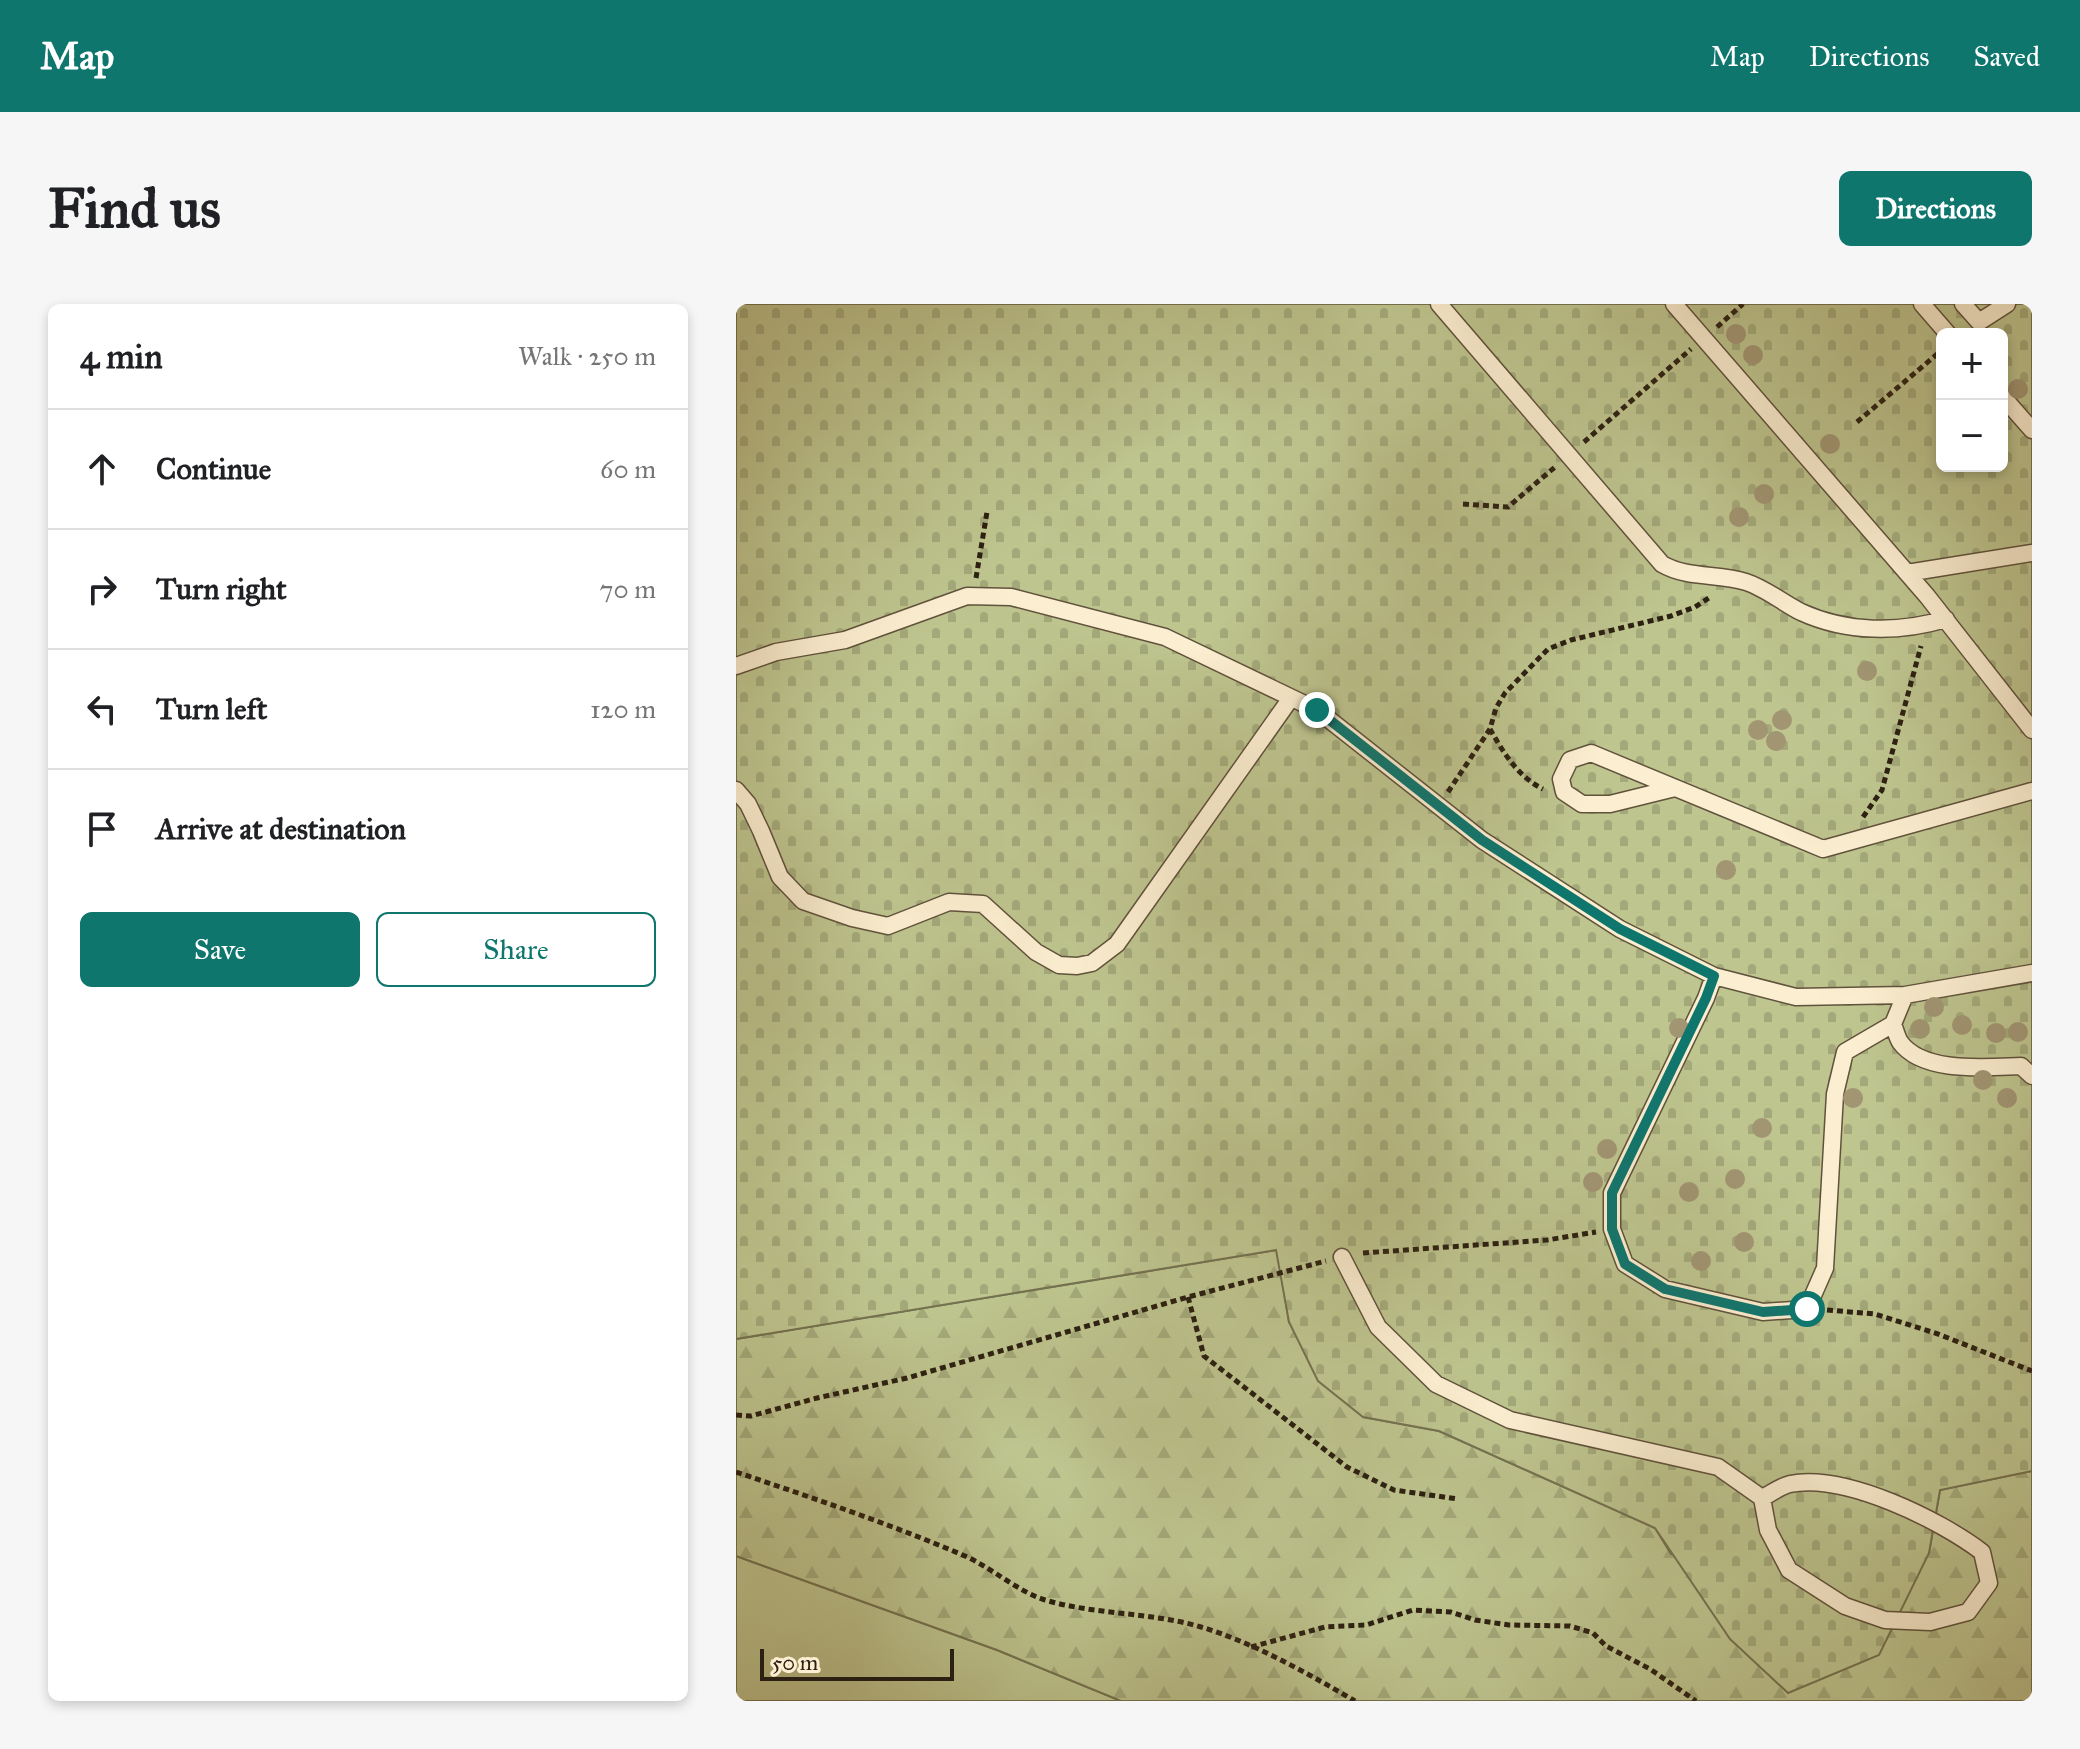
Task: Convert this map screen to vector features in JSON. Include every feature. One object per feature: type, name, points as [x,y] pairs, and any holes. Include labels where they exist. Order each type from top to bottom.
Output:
[{"type":"lane","points":[[1439,304],[1662,564],[1676,572],[1748,583],[1804,613],[1857,628],[1906,629],[1946,619]]},
{"type":"lane","points":[[1674,304],[1946,619],[2032,730]]},
{"type":"lane","points":[[1922,304],[1943,328]]},
{"type":"lane","points":[[1963,304],[1979,322],[2007,304]]},
{"type":"lane","points":[[2006,400],[2032,430]]},
{"type":"lane","points":[[1907,573],[2032,553]]},
{"type":"lane","points":[[736,666],[776,652],[845,640],[967,596],[1011,597],[1165,637],[1317,710],[1482,840],[1620,929],[1714,976],[1796,997],[1905,995],[2032,973]]},
{"type":"lane","points":[[736,790],[748,804],[780,877],[803,901],[852,918],[888,926],[949,902],[983,904],[1036,952],[1059,965],[1077,966],[1092,963],[1117,944],[1291,698]]},
{"type":"lane","points":[[1675,788],[1610,804],[1582,804],[1564,792],[1561,779],[1570,760],[1591,753],[1823,849],[2032,791]]},
{"type":"lane","points":[[1714,976],[1612,1193],[1612,1229],[1625,1264],[1665,1289],[1763,1312],[1807,1309],[1825,1268],[1835,1094],[1845,1052],[1893,1024],[1905,995]]},
{"type":"lane","points":[[1893,1024],[1901,1042],[1920,1058],[1962,1068],[2028,1068]]},
{"type":"lane","points":[[1342,1257],[1378,1327],[1436,1384],[1510,1420],[1718,1467],[1762,1498],[1768,1530],[1789,1570],[1845,1606],[1885,1620],[1930,1622],[1968,1612],[1989,1583],[1982,1552],[1961,1535],[1890,1500],[1825,1485],[1789,1484],[1762,1498]]},
{"type":"path","points":[[1463,504],[1508,507],[1743,304]]},
{"type":"path","points":[[1857,422],[1936,355]]},
{"type":"path","points":[[975,596],[977,565],[987,512]]},
{"type":"path","points":[[1454,784],[1490,729],[1496,708],[1505,693],[1548,649],[1695,607],[1736,580]]},
{"type":"path","points":[[1851,843],[1857,826],[1882,790],[1919,652]]},
{"type":"path","points":[[1490,729],[1530,783],[1564,792]]},
{"type":"path","points":[[736,1415],[751,1416],[907,1378],[1188,1297],[1342,1257],[1367,1252],[1547,1240],[1612,1229]]},
{"type":"path","points":[[1188,1297],[1204,1356],[1347,1467],[1394,1490],[1458,1499]]},
{"type":"path","points":[[1807,1309],[1875,1314],[1938,1334],[2032,1371]]},
{"type":"path","points":[[736,1472],[841,1507],[968,1557],[1042,1599],[1079,1608],[1201,1627],[1251,1647],[1355,1701]]},
{"type":"path","points":[[1251,1647],[1325,1627],[1366,1625],[1413,1610],[1451,1612],[1475,1620],[1509,1625],[1570,1626],[1593,1633],[1606,1646],[1650,1669],[1696,1701]]},
{"type":"green space","points":[[736,304],[2032,304],[2032,1471],[1940,1490],[1929,1553],[1879,1655],[1788,1693],[1730,1639],[1655,1528],[1439,1431],[1363,1417],[1318,1381],[1289,1322],[1276,1250],[736,1339]]},
{"type":"green space","points":[[1277,1250],[1289,1322],[1363,1417],[1439,1431],[1655,1528],[1671,1554],[1929,1553],[1940,1490],[2032,1471],[2032,1701],[1121,1701],[997,1650],[736,1556],[736,1339]]},
{"type":"green space","points":[[736,1556],[997,1650],[1121,1701],[736,1701]]},
{"type":"route","points":[[1317,710],[1482,840],[1620,929],[1714,976],[1612,1193],[1612,1229],[1625,1264],[1665,1289],[1763,1312],[1807,1309]]}]
